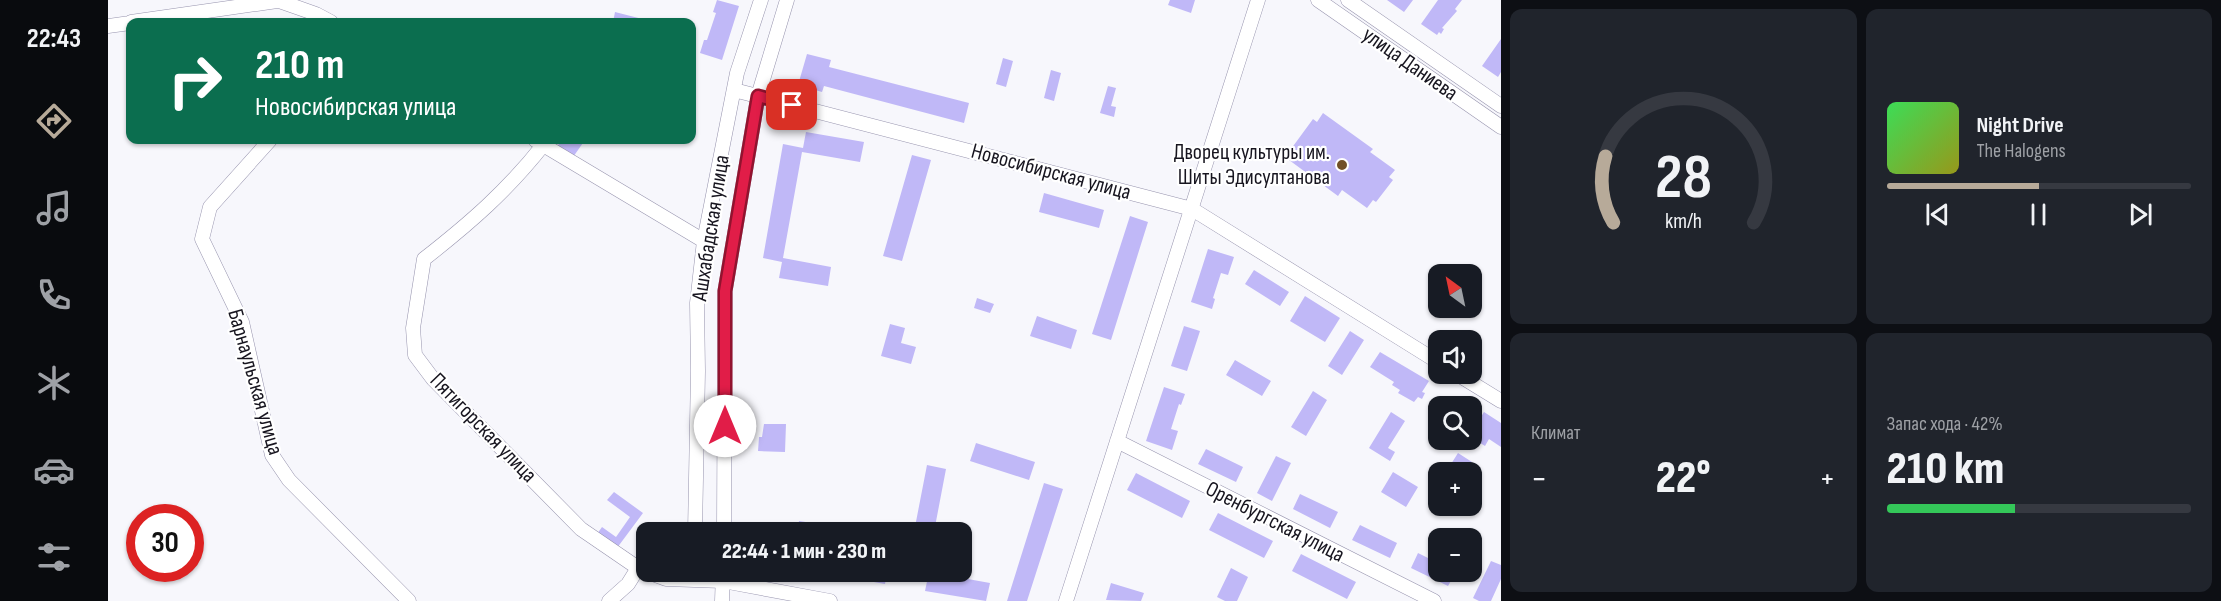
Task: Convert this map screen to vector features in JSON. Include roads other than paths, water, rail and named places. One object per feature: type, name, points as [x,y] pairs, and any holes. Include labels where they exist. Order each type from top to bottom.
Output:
[{"type":"street","points":[[158,18],[277,0],[315,12]]},
{"type":"street","name":"Ашхабадская улица","points":[[695,522],[697,303],[704,242],[737,73],[761,0]]},
{"type":"street","points":[[724,522],[725,291],[758,96],[787,0]]},
{"type":"street","points":[[1066,601],[1258,0]]},
{"type":"street","name":"улица Даниева","points":[[1318,0],[1501,127]]},
{"type":"street","name":"улица Даниева","points":[[1348,0],[1501,106]]},
{"type":"street","points":[[108,26],[126,23]]},
{"type":"street","points":[[1447,89],[1456,76]]},
{"type":"street","name":"Новосибирская улица","points":[[734,90],[1192,209],[1428,356]]},
{"type":"street","name":"Барнаульская улица","points":[[266,144],[210,207],[202,239],[242,322],[272,455],[289,480],[409,601]]},
{"type":"street","name":"Пятигорская улица","points":[[539,144],[519,176],[495,201],[424,259],[413,328],[415,355],[433,379],[581,529],[636,565]]},
{"type":"street","points":[[543,144],[704,242]]},
{"type":"street","points":[[1473,384],[1501,401]]},
{"type":"street","name":"Оренбургская улица","points":[[1117,441],[1434,601]]},
{"type":"street","points":[[609,601],[636,577]]},
{"type":"street","points":[[722,601],[723,582]]},
{"type":"street","name":"Пятигорская улица","points":[[749,582],[830,601]]},
{"type":"place","name":"Дворец культуры им. Шиты Эдисултанова","points":[[1342,165]]}]
